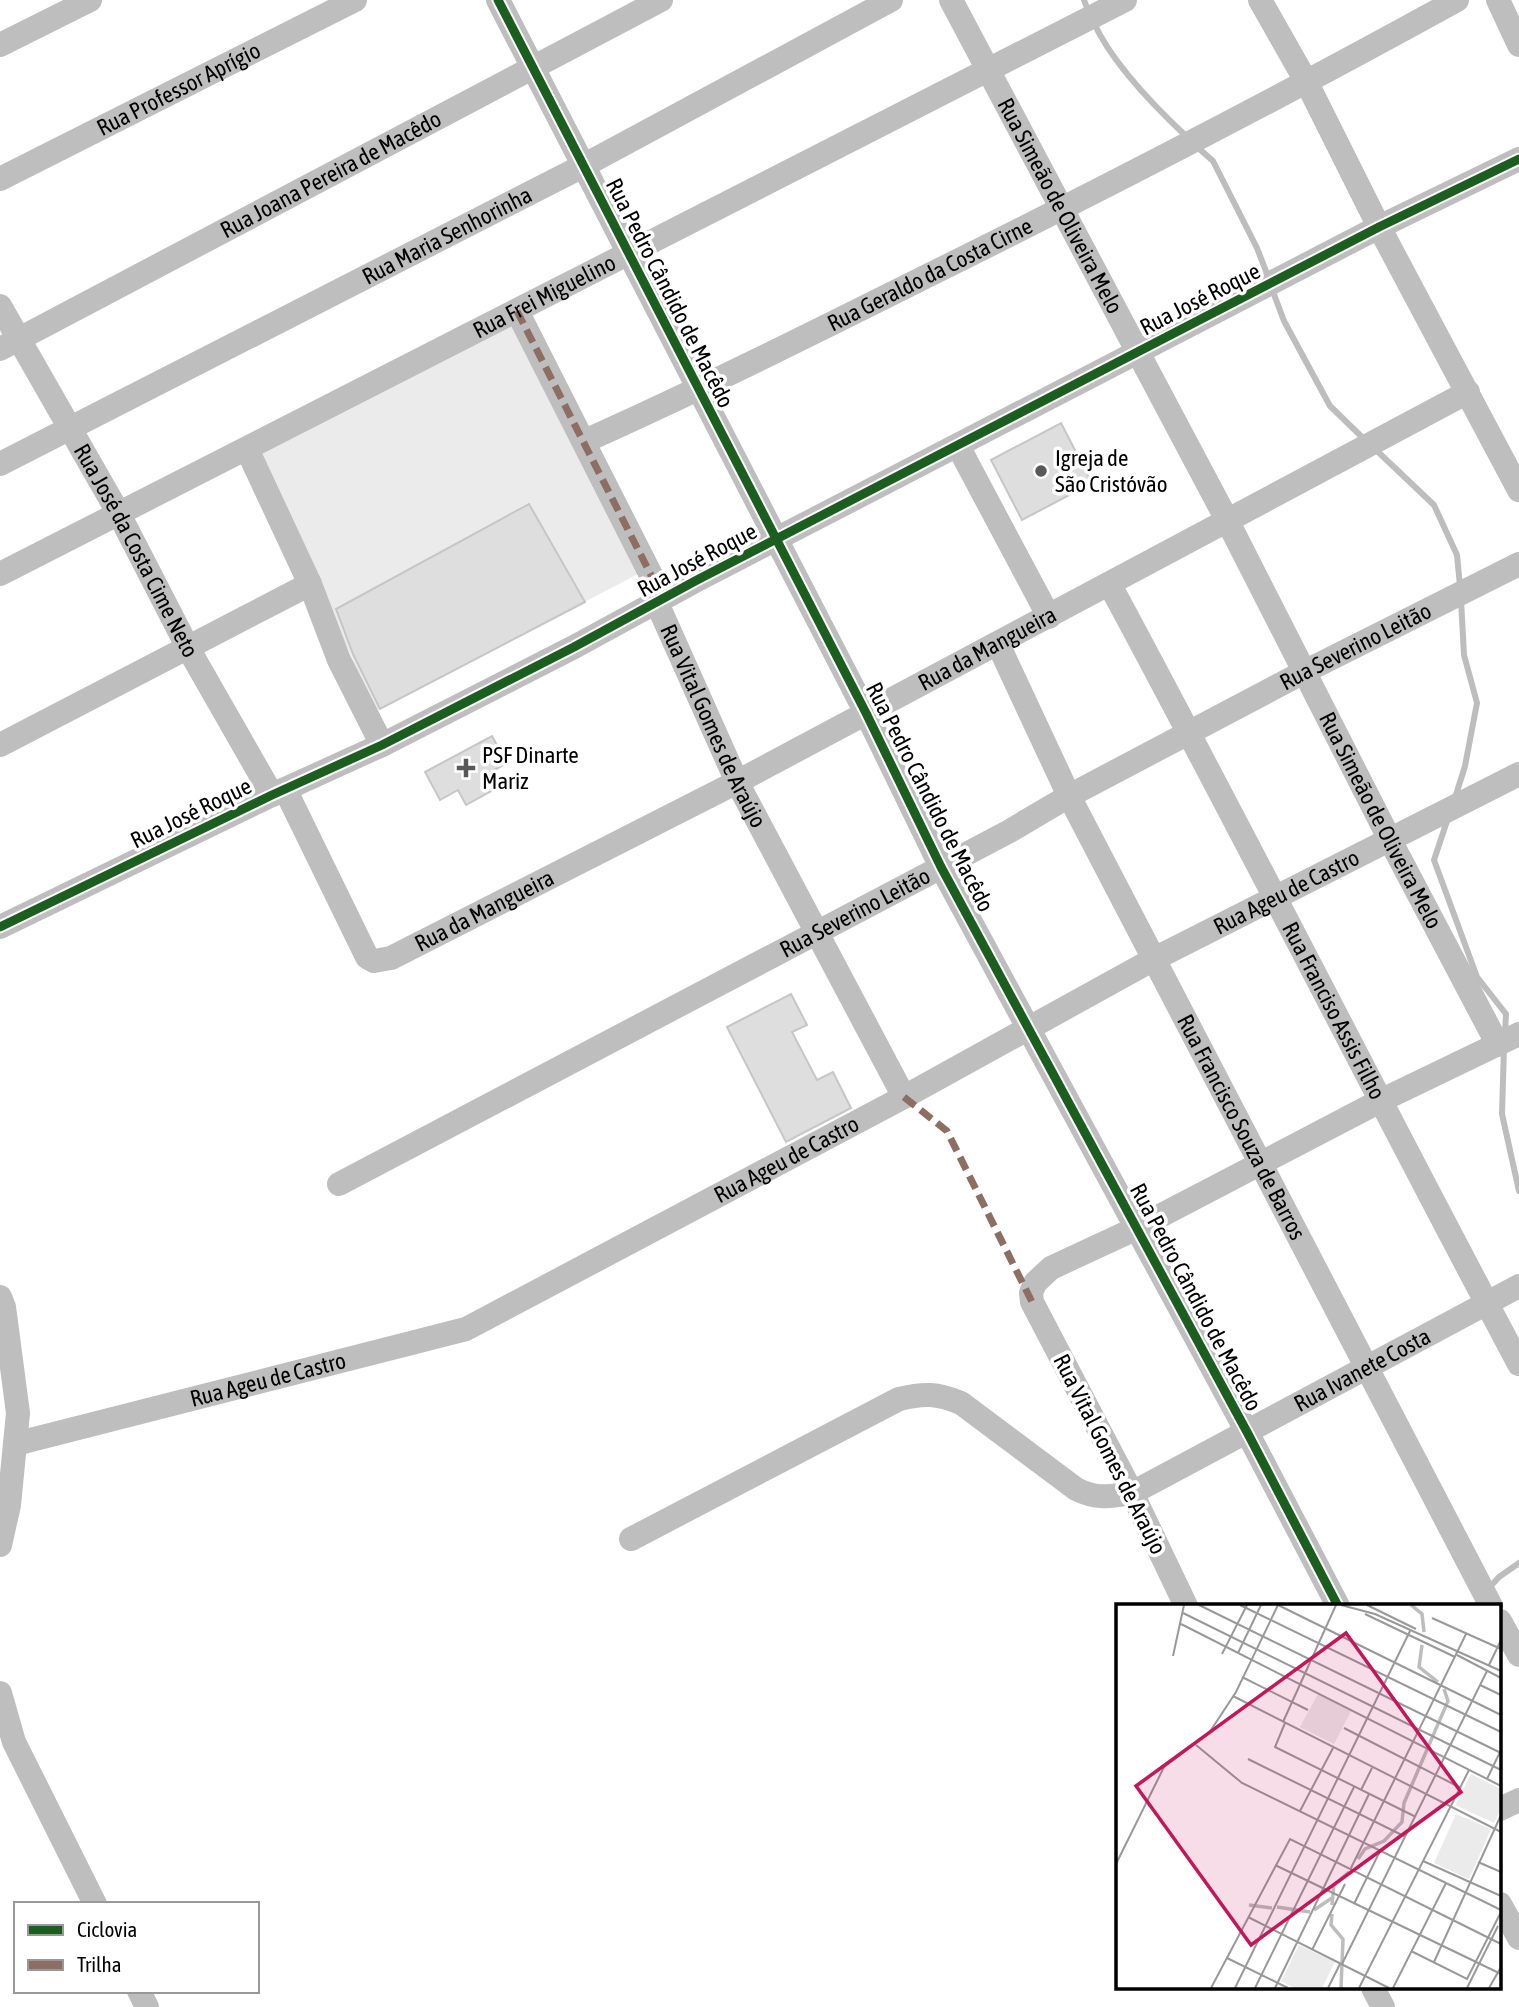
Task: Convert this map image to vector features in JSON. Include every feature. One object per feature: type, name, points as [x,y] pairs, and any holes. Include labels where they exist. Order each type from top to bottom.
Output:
[{"type":"street","points":[[0,46],[90,0]]},
{"type":"street","name":"Rua Professor Aprígio","points":[[0,179],[355,0]]},
{"type":"street","name":"Rua Pedro Cândido de Macêdo","points":[[498,0],[866,713],[942,867],[1337,1604]]},
{"type":"street","name":"Rua Joana Pereira de Macêdo","points":[[10,344],[661,0]]},
{"type":"street","name":"Rua Maria Senhorinha","points":[[0,464],[583,166],[891,0]]},
{"type":"street","name":"Rua Simeão de Oliveira Melo","points":[[951,0],[1227,520],[1390,840],[1508,1040]]},
{"type":"street","name":"Rua Frei Miguelino","points":[[0,573],[1125,0]]},
{"type":"street","points":[[1260,0],[1307,83],[1379,228],[1519,490]]},
{"type":"street","name":"Rua Geraldo da Costa Cirne","points":[[585,441],[699,390],[1062,209],[1307,83],[1457,0]]},
{"type":"street","points":[[1498,0],[1519,45]]},
{"type":"street","name":"Rua José Roque","points":[[0,927],[278,792],[382,745],[1379,228],[1519,159]]},
{"type":"street","name":"Rua José da Costa Cime Neto","points":[[0,306],[10,344],[69,429],[119,514],[188,648],[278,792],[367,957],[374,961],[391,958]]},
{"type":"street","name":"Rua Vital Gomes de Araújo","points":[[517,311],[654,581],[657,603],[737,782],[904,1097]]},
{"type":"street","name":"Rua da Mangueira","points":[[391,958],[737,782],[1468,392]]},
{"type":"street","points":[[958,446],[1049,617]]},
{"type":"street","points":[[247,449],[310,583],[339,660],[382,745]]},
{"type":"street","name":"Rua Severino Leitão","points":[[339,1184],[942,867],[1069,796],[1304,672],[1519,564]]},
{"type":"street","points":[[0,745],[310,583]]},
{"type":"street","name":"Rua Franciso Assis Filho","points":[[1110,585],[1519,1364]]},
{"type":"street","name":"Rua Francisco Souza de Barros","points":[[998,644],[1069,796],[1490,1604]]},
{"type":"street","name":"Rua Ageu de Castro","points":[[15,1444],[466,1329],[904,1097],[1154,959],[1519,774]]},
{"type":"street","points":[[1137,1228],[1380,1101],[1508,1040]]},
{"type":"street","name":"Rua Vital Gomes de Araújo","points":[[1137,1228],[1051,1268],[1035,1283],[1031,1293],[1032,1303],[1132,1493],[1185,1604]]},
{"type":"street","name":"Rua Ivanete Costa","points":[[1132,1493],[1519,1286]]},
{"type":"street","points":[[0,1297],[4,1307],[18,1413],[9,1505],[0,1545]]},
{"type":"street","points":[[631,1539],[899,1399],[920,1394],[941,1395],[961,1403],[1087,1495],[1112,1497],[1132,1493]]},
{"type":"street","points":[[1502,1625],[1519,1655]]},
{"type":"street","points":[[0,1693],[13,1742],[94,1902]]},
{"type":"street","points":[[1502,1808],[1519,1800]]},
{"type":"street","points":[[1502,1908],[1519,1938]]},
{"type":"street","points":[[1374,1990],[1383,2007]]},
{"type":"shaded area","points":[[511,318],[638,574],[376,711],[257,449]]},
{"type":"building","name":"Igreja de São Cristóvão","points":[[1061,423],[1092,483],[1022,520],[991,460]]},
{"type":"building","points":[[529,504],[585,602],[380,709],[353,654],[336,609]]},
{"type":"building","points":[[492,736],[507,763],[485,775],[493,790],[466,805],[458,790],[440,800],[425,772]]},
{"type":"building","points":[[791,994],[807,1025],[792,1032],[817,1080],[833,1072],[851,1108],[786,1142],[727,1027]]},
{"type":"waterway","points":[[1084,0],[1089,13]]},
{"type":"waterway","points":[[1094,23],[1123,69],[1188,138]]},
{"type":"waterway","points":[[1196,146],[1213,161],[1257,248],[1269,279]]},
{"type":"waterway","points":[[1272,289],[1284,321],[1330,406],[1364,439]]},
{"type":"waterway","points":[[1375,449],[1434,505],[1457,555],[1460,586]]},
{"type":"waterway","points":[[1455,798],[1465,766],[1477,703],[1464,655],[1461,600]]},
{"type":"waterway","points":[[1448,818],[1434,860],[1477,977],[1506,1014],[1505,1033]]},
{"type":"waterway","points":[[1504,1047],[1502,1114],[1519,1191]]},
{"type":"waterway","points":[[1488,1589],[1499,1577],[1519,1563]]},
{"type":"marked path","points":[[517,311],[654,581],[657,603]]},
{"type":"marked path","points":[[904,1097],[947,1131],[1032,1302]]},
{"type":"cycle path","points":[[498,0],[866,713],[941,867],[1247,1432],[1337,1604]]},
{"type":"cycle path","points":[[0,927],[272,795],[382,745],[1379,227],[1519,159]]},
{"type":"place","name":"Igreja de São Cristóvão","points":[[1041,471]]},
{"type":"place","name":"PSF Dinarte Mariz","points":[[466,768]]}]
